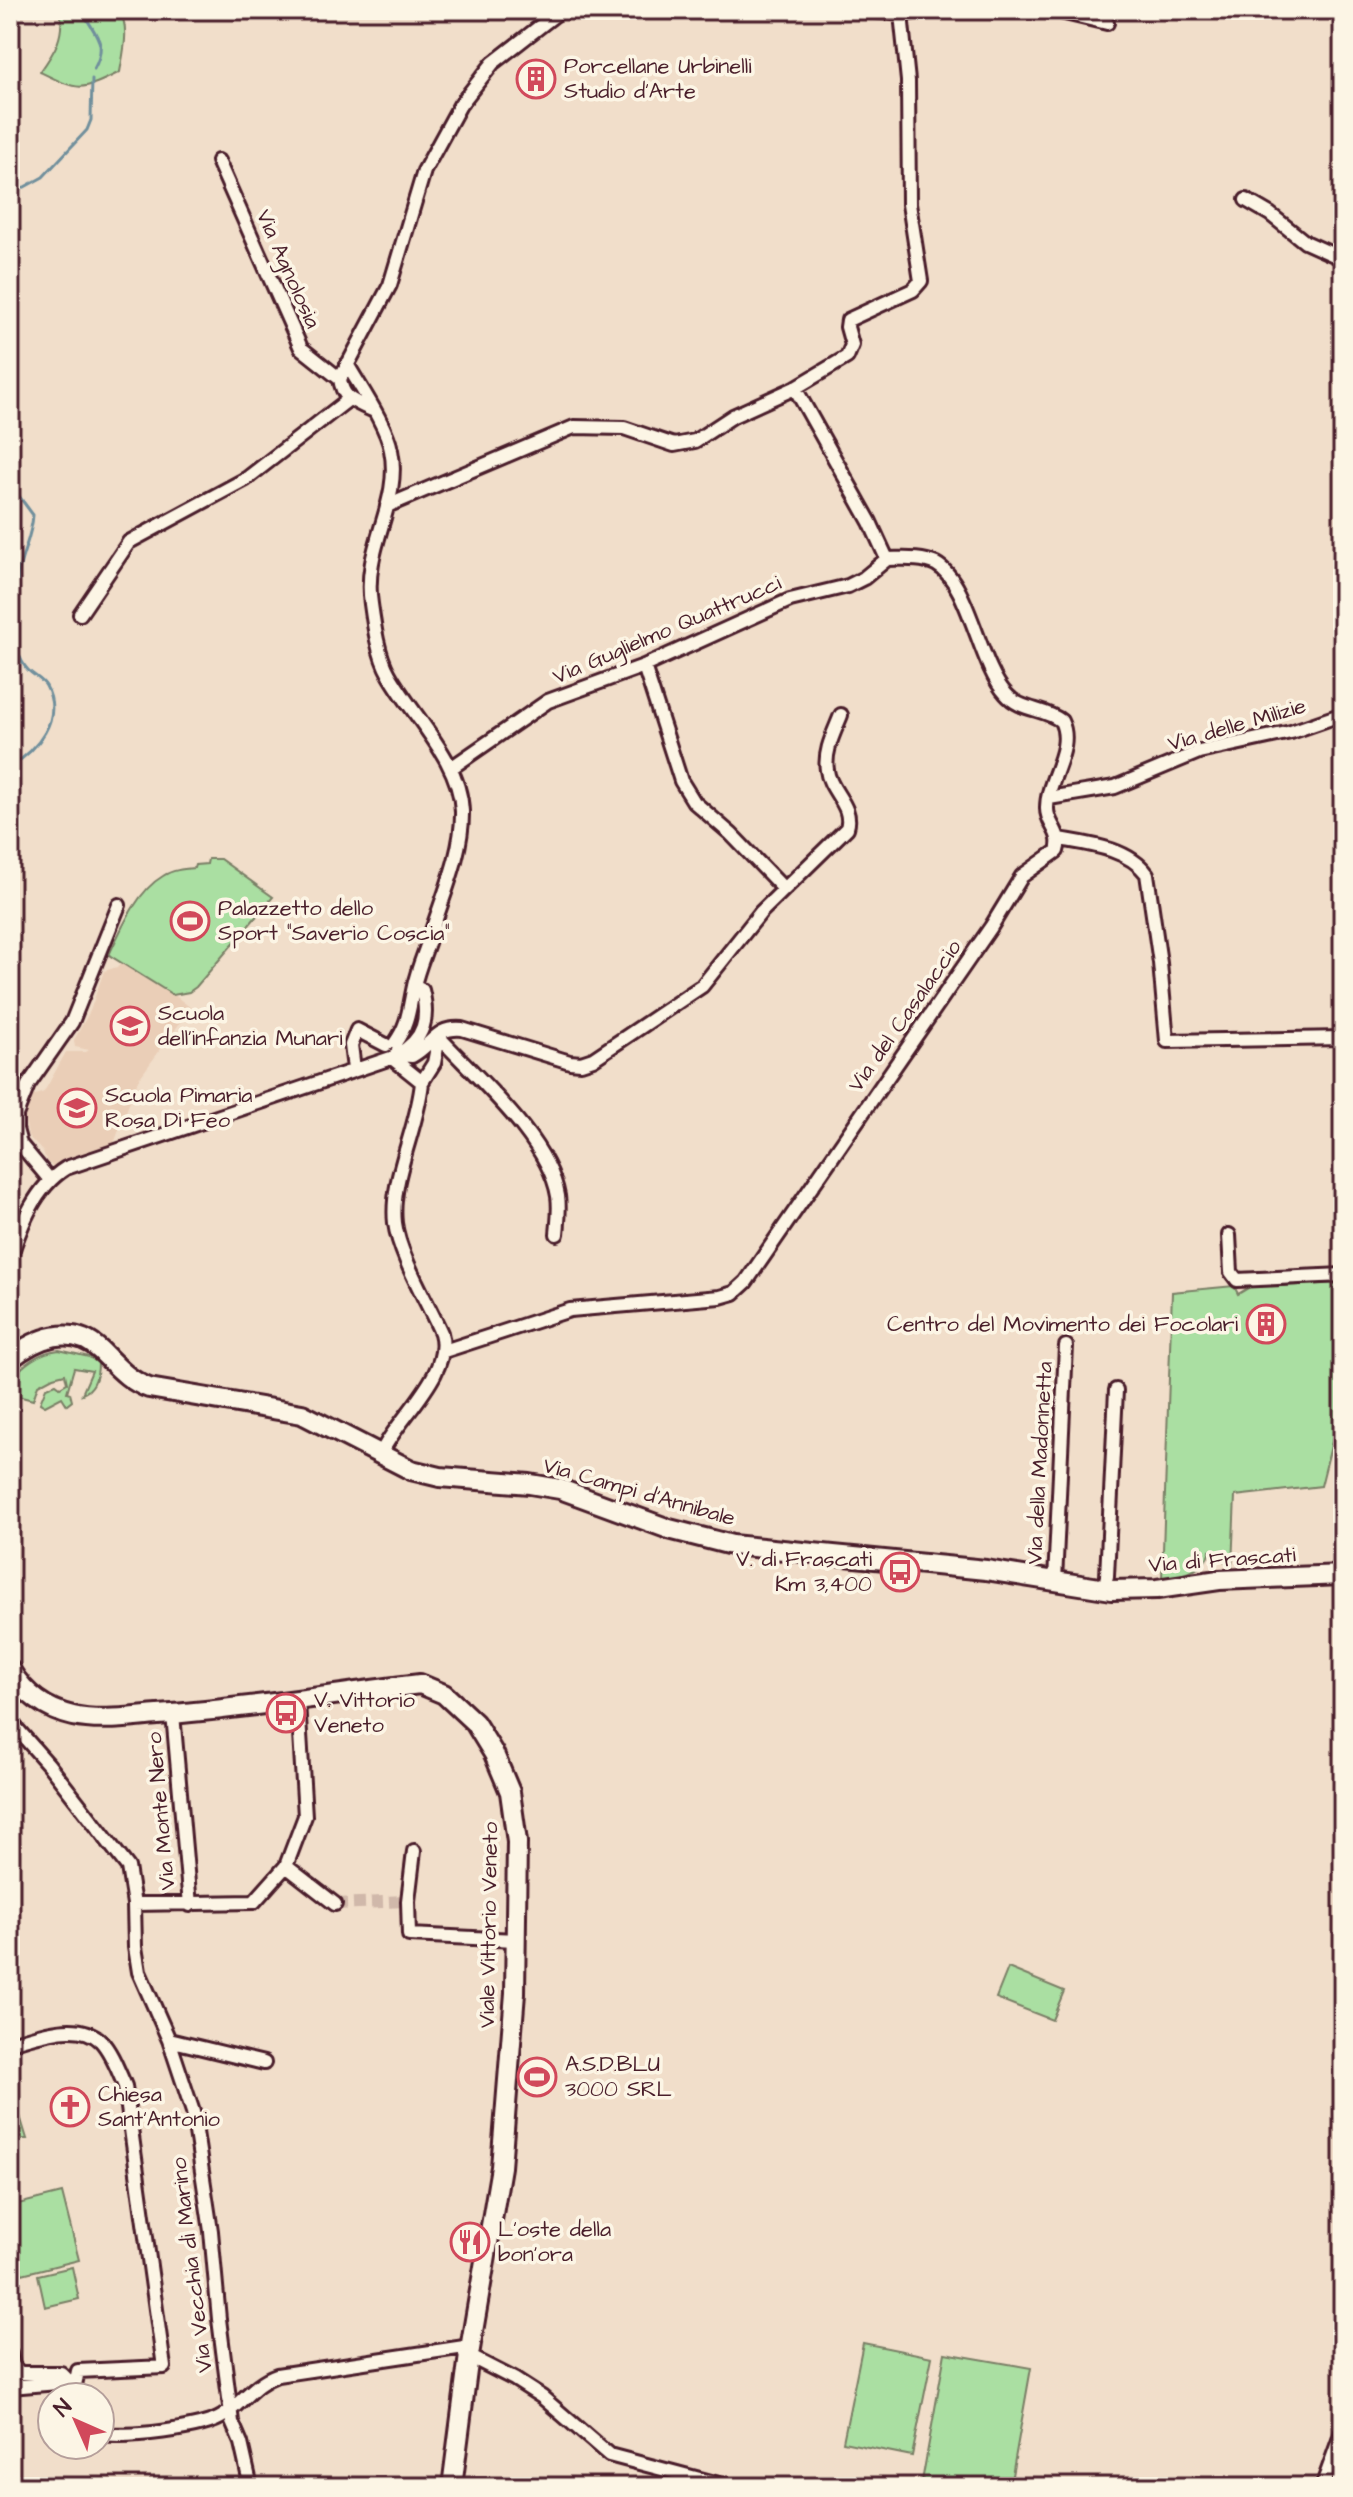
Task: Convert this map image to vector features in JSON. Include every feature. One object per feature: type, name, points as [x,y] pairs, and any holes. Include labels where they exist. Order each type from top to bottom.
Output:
[{"type":"main road","name":"Via Campi d'Annibale","points":[[10,1359],[47,1338],[77,1336],[94,1344],[126,1377],[144,1387],[302,1414],[380,1456],[432,1476],[560,1489],[669,1529],[732,1545],[973,1568],[1055,1581]]},
{"type":"main road","name":"Via di Frascati","points":[[1055,1581],[1104,1589],[1151,1590],[1210,1580],[1343,1575]]},
{"type":"main road","name":"Viale Vittorio Veneto","points":[[10,1670],[33,1698],[70,1716],[113,1718],[298,1701],[420,1684],[444,1694],[475,1723],[502,1772],[514,1809],[517,1842],[515,1993],[501,2167],[470,2350],[452,2487]]},
{"type":"street","points":[[372,411],[342,392],[340,379],[390,285],[424,171],[460,105],[493,63],[561,10]]},
{"type":"street","points":[[866,10],[901,14],[929,10]]},
{"type":"street","points":[[1052,10],[1107,23]]},
{"type":"street","points":[[387,506],[574,427],[617,426],[666,444],[687,444],[733,416],[795,388],[850,353],[852,345],[846,325],[850,318],[913,290],[921,281],[909,204],[908,81],[901,14]]},
{"type":"street","name":"Via Agnolosia","points":[[218,161],[301,348],[340,379]]},
{"type":"street","points":[[1246,200],[1265,210],[1312,246],[1343,259]]},
{"type":"street","points":[[10,1258],[30,1209],[50,1180],[74,1164],[354,1069],[395,1051],[421,1033],[426,1022],[426,1006],[418,988],[424,954],[460,831],[461,802],[451,768],[385,666],[372,610],[369,580],[372,553],[392,482],[392,453],[387,434],[347,364]]},
{"type":"street","points":[[795,388],[870,522],[887,559],[926,561],[943,570],[955,585],[1004,693],[1019,704],[1061,721],[1064,742],[1047,813],[1060,839],[1108,849],[1136,863],[1147,874],[1167,1041],[1343,1038]]},
{"type":"street","points":[[80,614],[129,542],[246,479],[349,399]]},
{"type":"street","name":"Via Guglielmo Quattrucci","points":[[451,768],[544,703],[644,666],[794,598],[826,593],[853,584],[887,559]]},
{"type":"street","points":[[644,666],[688,795],[784,889]]},
{"type":"street","name":"Via delle Milizie","points":[[1049,798],[1115,787],[1199,752],[1291,732],[1343,714]]},
{"type":"street","points":[[354,1069],[350,1050],[357,1030],[407,1057],[419,1052],[442,1033],[462,1029],[570,1062],[588,1061],[702,986],[755,919],[843,832],[849,822],[848,813],[829,780],[826,765],[841,715]]},
{"type":"street","name":"Via del Casalaccio","points":[[444,1351],[570,1310],[720,1297],[740,1288],[974,951],[1022,876],[1053,856],[1060,839]]},
{"type":"street","points":[[50,1180],[20,1144],[16,1115],[28,1085],[72,1022],[119,905]]},
{"type":"street","points":[[406,1070],[421,1060],[442,1033]]},
{"type":"street","points":[[380,1456],[437,1369],[444,1351],[441,1333],[401,1243],[395,1221],[400,1181],[422,1082],[434,1063],[442,1033]]},
{"type":"street","points":[[442,1033],[537,1143],[557,1190],[557,1234]]},
{"type":"street","points":[[395,1051],[406,1070],[422,1082]]},
{"type":"street","points":[[1229,1235],[1231,1272],[1239,1281],[1343,1275]]},
{"type":"street","name":"Via della Madonnetta","points":[[1055,1581],[1066,1346]]},
{"type":"street","points":[[1104,1589],[1116,1390]]},
{"type":"street","points":[[134,1904],[254,1902],[286,1866],[305,1816],[298,1701]]},
{"type":"street","name":"Via Monte Nero","points":[[173,1714],[190,1905]]},
{"type":"street","name":"Via Vecchia di Marino","points":[[10,1721],[48,1764],[128,1867],[134,1904],[137,1965],[147,1995],[169,2040],[193,2112],[211,2231],[231,2409],[251,2487]]},
{"type":"street","points":[[414,1851],[408,1901],[409,1935],[516,1940]]},
{"type":"street","points":[[286,1866],[335,1904]]},
{"type":"street","points":[[10,2043],[67,2029],[85,2033],[99,2040],[111,2055],[125,2086],[164,2367],[78,2371],[76,2381]]},
{"type":"street","points":[[169,2040],[264,2063]]},
{"type":"street","points":[[116,2436],[212,2421],[231,2409],[251,2389],[277,2375],[446,2350],[470,2350],[542,2397],[609,2455],[730,2487]]},
{"type":"street","points":[[10,2354],[13,2366],[20,2373],[61,2373],[68,2381]]},
{"type":"street","points":[[10,2387],[36,2387]]},
{"type":"street","points":[[1322,2487],[1340,2448],[1343,2429]]},
{"type":"shaded area","points":[[121,962],[164,987],[191,1008],[138,1080],[113,1146],[56,1168],[47,1162],[43,1152],[28,1136],[24,1113],[32,1096],[44,1092],[66,1052],[89,1050],[75,1047],[74,1040],[90,1011],[104,971],[117,967]]},
{"type":"green space","points":[[60,10],[118,10],[125,31],[120,72],[80,87],[40,72],[58,43]]},
{"type":"green space","name":"Palazzetto dello Sport \"Saverio Coscia\"","points":[[208,859],[220,859],[273,897],[196,987],[189,992],[173,995],[109,955],[145,891],[170,872],[207,864]]},
{"type":"green space","points":[[1343,1283],[1343,1398],[1321,1486],[1235,1496],[1232,1566],[1225,1562],[1225,1554],[1210,1551],[1197,1568],[1162,1579],[1172,1292],[1234,1286],[1238,1294],[1250,1287]]},
{"type":"green space","points":[[59,1350],[89,1357],[98,1363],[90,1389],[82,1394],[92,1371],[74,1368],[67,1392],[72,1401],[67,1405],[62,1397],[45,1406],[40,1403],[46,1388],[67,1383],[65,1374],[38,1385],[33,1400],[10,1394],[10,1380],[20,1369],[38,1356]]},
{"type":"green space","points":[[1008,1968],[1064,1991],[1052,2020],[996,1998]]},
{"type":"green space","points":[[13,2093],[27,2139],[21,2139],[10,2150],[10,2094]]},
{"type":"green space","points":[[62,2193],[79,2260],[22,2274],[10,2223],[10,2206]]},
{"type":"green space","points":[[72,2267],[79,2299],[45,2307],[38,2275]]},
{"type":"green space","points":[[863,2343],[932,2357],[912,2456],[843,2442]]},
{"type":"green space","points":[[945,2353],[1031,2368],[1010,2487],[921,2487]]},
{"type":"waterway","points":[[82,10],[100,45],[94,69]]},
{"type":"waterway","points":[[10,195],[43,177],[87,130],[91,120],[92,79]]},
{"type":"waterway","points":[[10,484],[33,515],[18,575],[18,597],[12,618],[13,635],[25,666],[46,686],[52,710],[50,722],[38,743],[10,767]]},
{"type":"tunnel","points":[[335,1904],[408,1901]]},
{"type":"place","name":"Porcellane Urbinelli Studio d'Arte","points":[[536,79]]},
{"type":"place","name":"Palazzetto dello Sport \"Saverio Coscia\"","points":[[190,921]]},
{"type":"place","name":"Scuola dell'infanzia Munari","points":[[130,1026]]},
{"type":"place","name":"Scuola Pimaria Rosa Di Feo","points":[[77,1108]]},
{"type":"place","name":"Centro del Movimento dei Focolari","points":[[1266,1324]]},
{"type":"place","name":"V. di Frascati Km 3,400","points":[[900,1572]]},
{"type":"place","name":"V. Vittorio Veneto","points":[[286,1713]]},
{"type":"place","name":"A.S.D.BLU 3000 SRL","points":[[537,2077]]},
{"type":"place","name":"Chiesa Sant'Antonio","points":[[70,2107]]},
{"type":"place","name":"L’oste della bon’ora","points":[[470,2242]]}]
